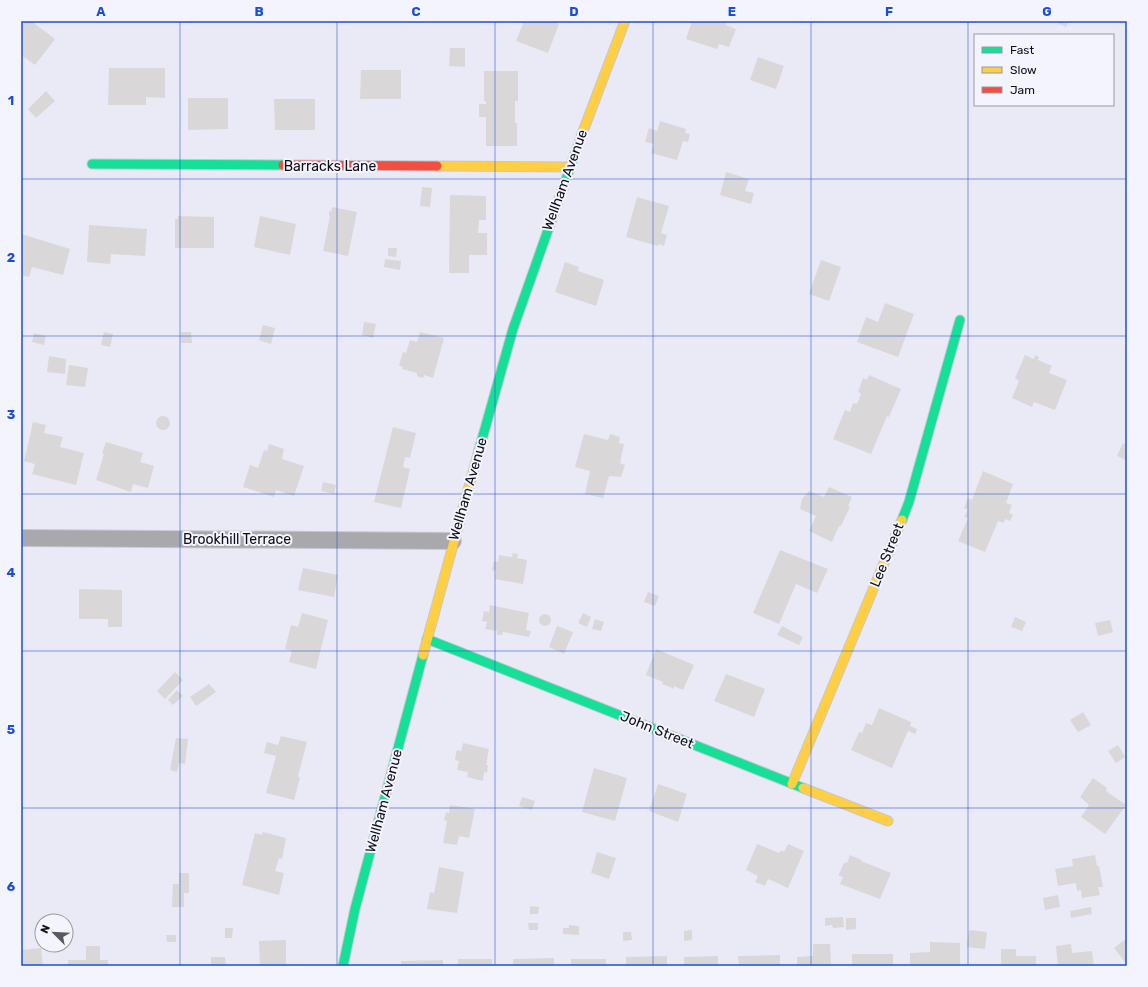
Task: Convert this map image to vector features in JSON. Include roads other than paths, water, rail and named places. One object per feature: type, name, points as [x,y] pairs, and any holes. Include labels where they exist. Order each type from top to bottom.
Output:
[{"type":"street","name":"Wellham Avenue","points":[[343,966],[355,909],[427,638],[513,329],[569,167],[625,21]]},
{"type":"street","name":"Barracks Lane","points":[[92,164],[569,167]]},
{"type":"street","name":"Lee Street","points":[[792,784],[909,502],[960,320]]},
{"type":"street","name":"Brookhill Terrace","points":[[21,538],[453,541]]},
{"type":"street","name":"John Street","points":[[427,638],[888,821]]}]
